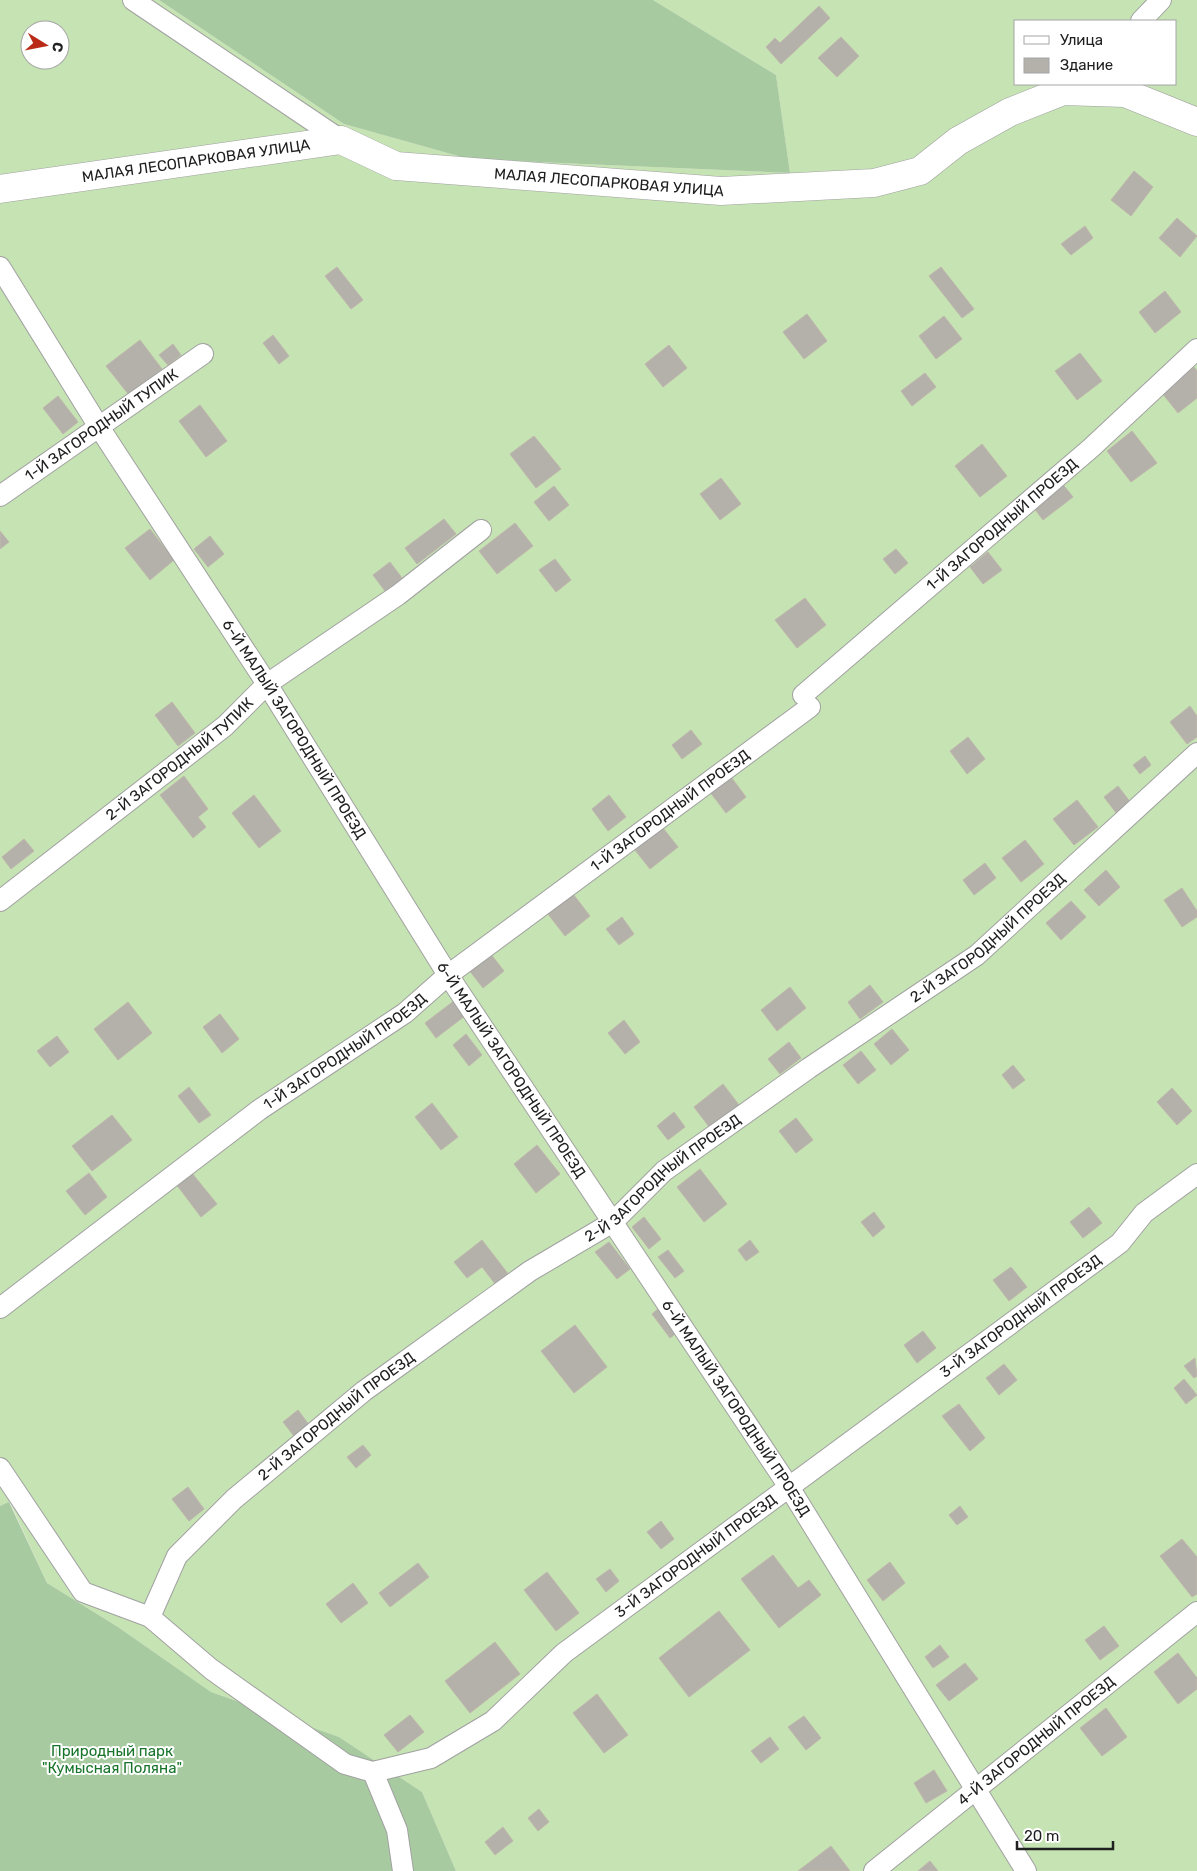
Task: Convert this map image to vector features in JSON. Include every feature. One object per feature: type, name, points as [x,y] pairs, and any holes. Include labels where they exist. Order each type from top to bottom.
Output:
[{"type":"street","name":"МАЛАЯ ЛЕСОПАРКОВАЯ УЛИЦА","points":[[0,189],[341,140],[396,166],[721,191],[865,183],[920,171],[958,141],[1010,112],[1063,91],[1126,88],[1197,122]]},
{"type":"lane","points":[[133,0],[341,140]]},
{"type":"lane","points":[[1142,20],[1162,0]]},
{"type":"lane","name":"6-Й МАЛЫЙ ЗАГОРОДНЫЙ ПРОЕЗД","points":[[0,267],[99,427],[267,684],[448,975],[789,1487],[1026,1871]]},
{"type":"lane","name":"1-Й ЗАГОРОДНЫЙ ПРОЕЗД","points":[[0,1308],[260,1110],[405,1014],[448,975],[807,701],[1091,448],[1197,349]]},
{"type":"lane","name":"1-Й ЗАГОРОДНЫЙ ТУПИК","points":[[0,496],[203,354]]},
{"type":"lane","name":"2-Й ЗАГОРОДНЫЙ ТУПИК","points":[[0,900],[225,726],[267,684],[398,595],[481,530]]},
{"type":"lane","name":"2-Й ЗАГОРОДНЫЙ ПРОЕЗД","points":[[150,1617],[177,1556],[234,1499],[364,1392],[530,1271],[612,1222],[664,1171],[809,1068],[977,955],[1197,753]]},
{"type":"lane","name":"3-Й ЗАГОРОДНЫЙ ПРОЕЗД","points":[[373,1772],[431,1758],[493,1721],[564,1653],[1120,1243],[1144,1212],[1197,1174]]},
{"type":"lane","points":[[0,1468],[84,1592],[150,1617],[211,1669],[345,1764],[373,1772],[397,1830],[402,1871]]},
{"type":"lane","name":"4-Й ЗАГОРОДНЫЙ ПРОЕЗД","points":[[874,1871],[1197,1612]]},
{"type":"green space","points":[[0,0],[159,0],[344,124],[469,159],[790,173],[776,75],[653,0],[1197,0],[1197,1871],[456,1871],[422,1792],[339,1737],[211,1692],[118,1627],[47,1583],[10,1502],[0,1506]]},
{"type":"green space","points":[[159,0],[653,0],[776,75],[790,173],[469,159],[344,124]]},
{"type":"green space","name":"Природный парк \"Кумысная Поляна\"","points":[[9,1502],[47,1583],[118,1627],[211,1692],[339,1737],[422,1792],[456,1871],[0,1871],[0,1506]]},
{"type":"building","points":[[819,6],[830,18],[781,64],[766,47],[775,38],[780,43]]},
{"type":"building","points":[[841,37],[859,56],[837,77],[818,58]]},
{"type":"building","points":[[1134,171],[1153,187],[1131,216],[1111,200]]},
{"type":"building","points":[[1177,218],[1197,236],[1180,257],[1159,238]]},
{"type":"building","points":[[1085,226],[1093,238],[1071,255],[1061,244]]},
{"type":"building","points":[[337,267],[363,300],[351,309],[325,276]]},
{"type":"building","points":[[941,267],[974,309],[962,318],[929,276]]},
{"type":"building","points":[[1165,291],[1181,312],[1155,333],[1139,312]]},
{"type":"building","points":[[807,314],[827,341],[804,359],[783,332]]},
{"type":"building","points":[[944,316],[962,339],[936,359],[919,336]]},
{"type":"building","points":[[273,335],[289,356],[279,364],[263,343]]},
{"type":"building","points":[[140,340],[162,369],[129,395],[106,366]]},
{"type":"building","points":[[173,344],[181,355],[168,365],[159,355]]},
{"type":"building","points":[[669,345],[687,368],[663,387],[645,364]]},
{"type":"building","points":[[1080,353],[1102,381],[1077,400],[1055,371]]},
{"type":"building","points":[[1194,367],[1197,371],[1197,398],[1178,413],[1162,393]]},
{"type":"building","points":[[925,373],[936,387],[912,406],[901,391]]},
{"type":"building","points":[[58,396],[78,422],[63,434],[43,408]]},
{"type":"building","points":[[200,405],[227,441],[206,457],[179,421]]},
{"type":"building","points":[[1132,431],[1157,463],[1131,482],[1107,451]]},
{"type":"building","points":[[534,436],[561,469],[536,488],[510,454]]},
{"type":"building","points":[[982,444],[1007,476],[980,497],[955,466]]},
{"type":"building","points":[[721,478],[741,504],[720,520],[700,494]]},
{"type":"building","points":[[1060,481],[1073,497],[1043,520],[1031,504]]},
{"type":"building","points":[[554,486],[569,505],[549,521],[534,502]]},
{"type":"building","points":[[444,519],[456,534],[417,564],[405,548]]},
{"type":"building","points":[[515,523],[533,546],[497,574],[479,551]]},
{"type":"building","points":[[150,529],[174,560],[150,580],[125,548]]},
{"type":"building","points":[[0,531],[9,542],[0,549]]},
{"type":"building","points":[[210,536],[224,554],[208,567],[194,549]]},
{"type":"building","points":[[896,549],[908,563],[895,574],[883,559]]},
{"type":"building","points":[[988,552],[1002,570],[983,584],[970,567]]},
{"type":"building","points":[[555,559],[571,580],[556,592],[539,570]]},
{"type":"building","points":[[390,562],[402,578],[385,591],[373,575]]},
{"type":"building","points":[[805,598],[826,625],[797,648],[775,620]]},
{"type":"building","points":[[172,702],[195,733],[178,746],[155,715]]},
{"type":"building","points":[[1190,706],[1197,716],[1197,737],[1187,744],[1170,722]]},
{"type":"building","points":[[691,730],[702,744],[682,759],[672,745]]},
{"type":"building","points":[[968,737],[985,759],[967,774],[950,751]]},
{"type":"building","points":[[1145,756],[1151,765],[1140,774],[1133,765]]},
{"type":"building","points":[[184,776],[208,809],[198,817],[206,827],[193,838],[160,795]]},
{"type":"building","points":[[731,777],[746,797],[726,813],[710,792]]},
{"type":"building","points":[[1118,786],[1131,803],[1117,814],[1104,797]]},
{"type":"building","points":[[254,795],[281,831],[259,848],[232,813]]},
{"type":"building","points":[[609,795],[626,817],[608,831],[592,809]]},
{"type":"building","points":[[1077,800],[1098,827],[1074,845],[1053,819]]},
{"type":"building","points":[[663,828],[678,847],[650,869],[635,850]]},
{"type":"building","points":[[24,839],[34,851],[11,869],[2,857]]},
{"type":"building","points":[[1025,840],[1044,864],[1021,882],[1002,858]]},
{"type":"building","points":[[985,863],[996,878],[974,895],[963,880]]},
{"type":"building","points":[[1106,870],[1120,887],[1099,906],[1084,890]]},
{"type":"building","points":[[1182,888],[1197,911],[1197,917],[1182,927],[1164,900]]},
{"type":"building","points":[[573,894],[590,916],[565,936],[548,914]]},
{"type":"building","points":[[1071,901],[1086,917],[1061,940],[1046,923]]},
{"type":"building","points":[[622,917],[634,934],[619,945],[606,929]]},
{"type":"building","points":[[490,953],[504,971],[483,988],[469,970]]},
{"type":"building","points":[[870,985],[883,1002],[860,1019],[848,1002]]},
{"type":"building","points":[[790,987],[806,1008],[777,1031],[761,1010]]},
{"type":"building","points":[[459,997],[470,1012],[436,1038],[425,1023]]},
{"type":"building","points":[[128,1002],[152,1033],[118,1060],[94,1029]]},
{"type":"building","points":[[220,1014],[239,1039],[222,1053],[203,1027]]},
{"type":"building","points":[[624,1020],[640,1042],[625,1054],[608,1033]]},
{"type":"building","points":[[892,1029],[909,1050],[891,1065],[874,1044]]},
{"type":"building","points":[[466,1034],[482,1055],[469,1066],[453,1045]]},
{"type":"building","points":[[57,1036],[69,1052],[50,1067],[37,1051]]},
{"type":"building","points":[[789,1042],[801,1058],[780,1074],[768,1059]]},
{"type":"building","points":[[861,1051],[876,1070],[858,1084],[843,1065]]},
{"type":"building","points":[[1013,1065],[1025,1080],[1013,1089],[1002,1075]]},
{"type":"building","points":[[723,1084],[739,1105],[710,1128],[694,1107]]},
{"type":"building","points":[[189,1087],[211,1115],[199,1123],[178,1096]]},
{"type":"building","points":[[1172,1088],[1192,1111],[1177,1125],[1157,1102]]},
{"type":"building","points":[[432,1103],[458,1137],[441,1150],[415,1117]]},
{"type":"building","points":[[674,1112],[685,1127],[668,1140],[657,1126]]},
{"type":"building","points":[[112,1115],[132,1140],[92,1171],[72,1146]]},
{"type":"building","points":[[796,1118],[813,1140],[796,1153],[779,1131]]},
{"type":"building","points":[[537,1145],[560,1174],[536,1193],[514,1164]]},
{"type":"building","points":[[700,1169],[727,1204],[704,1222],[677,1187]]},
{"type":"building","points":[[191,1172],[217,1204],[201,1217],[176,1184]]},
{"type":"building","points":[[89,1173],[107,1197],[85,1215],[66,1191]]},
{"type":"building","points":[[1089,1207],[1102,1223],[1083,1238],[1070,1222]]},
{"type":"building","points":[[874,1212],[885,1227],[873,1237],[861,1222]]},
{"type":"building","points":[[644,1217],[661,1239],[649,1249],[632,1227]]},
{"type":"building","points":[[482,1240],[509,1275],[496,1285],[482,1267],[467,1278],[454,1262]]},
{"type":"building","points":[[750,1240],[759,1252],[746,1261],[738,1250]]},
{"type":"building","points":[[609,1242],[630,1269],[617,1279],[595,1252]]},
{"type":"building","points":[[668,1250],[684,1271],[675,1278],[658,1257]]},
{"type":"building","points":[[1011,1267],[1027,1287],[1009,1301],[993,1280]]},
{"type":"building","points":[[659,1308],[678,1332],[670,1338],[652,1314]]},
{"type":"building","points":[[575,1325],[607,1367],[574,1393],[541,1351]]},
{"type":"building","points":[[923,1331],[936,1348],[917,1363],[904,1345]]},
{"type":"building","points":[[1195,1358],[1197,1376],[1194,1378],[1184,1366]]},
{"type":"building","points":[[1004,1364],[1017,1380],[999,1395],[986,1378]]},
{"type":"building","points":[[1184,1379],[1197,1395],[1186,1404],[1174,1388]]},
{"type":"building","points":[[959,1404],[985,1438],[970,1451],[942,1416]]},
{"type":"building","points":[[298,1410],[312,1429],[297,1440],[283,1422]]},
{"type":"building","points":[[363,1445],[371,1455],[356,1468],[347,1457]]},
{"type":"building","points":[[188,1487],[204,1509],[189,1521],[172,1499]]},
{"type":"building","points":[[960,1506],[968,1517],[957,1525],[949,1515]]},
{"type":"building","points":[[661,1521],[674,1539],[661,1549],[647,1532]]},
{"type":"building","points":[[1182,1539],[1197,1557],[1197,1594],[1192,1597],[1160,1556]]},
{"type":"building","points":[[773,1555],[798,1588],[809,1580],[821,1595],[779,1628],[741,1579]]},
{"type":"building","points":[[890,1562],[905,1583],[883,1601],[867,1580]]},
{"type":"building","points":[[418,1563],[429,1577],[390,1607],[379,1593]]},
{"type":"building","points":[[610,1569],[619,1581],[606,1592],[596,1579]]},
{"type":"building","points":[[547,1572],[579,1613],[556,1631],[524,1590]]},
{"type":"building","points":[[353,1583],[368,1603],[341,1623],[326,1604]]},
{"type":"building","points":[[719,1611],[750,1650],[689,1697],[659,1658]]},
{"type":"building","points":[[1104,1626],[1119,1646],[1100,1660],[1085,1640]]},
{"type":"building","points":[[495,1642],[520,1674],[470,1713],[445,1681]]},
{"type":"building","points":[[940,1645],[949,1657],[933,1668],[925,1657]]},
{"type":"building","points":[[1178,1653],[1197,1678],[1197,1689],[1178,1704],[1154,1672]]},
{"type":"building","points":[[965,1663],[978,1679],[949,1701],[936,1685]]},
{"type":"building","points":[[597,1694],[628,1735],[604,1753],[573,1713]]},
{"type":"building","points":[[1106,1708],[1127,1737],[1102,1756],[1080,1728]]},
{"type":"building","points":[[410,1715],[424,1732],[398,1752],[384,1735]]},
{"type":"building","points":[[804,1716],[821,1738],[806,1750],[788,1727]]},
{"type":"building","points":[[770,1737],[779,1749],[761,1763],[751,1751]]},
{"type":"building","points":[[934,1770],[947,1791],[926,1803],[914,1783]]},
{"type":"building","points":[[539,1809],[549,1822],[538,1831],[528,1818]]},
{"type":"building","points":[[503,1827],[513,1841],[495,1855],[485,1842]]},
{"type":"building","points":[[831,1846],[850,1871],[798,1871]]},
{"type":"building","points":[[930,1861],[938,1871],[918,1871]]}]
